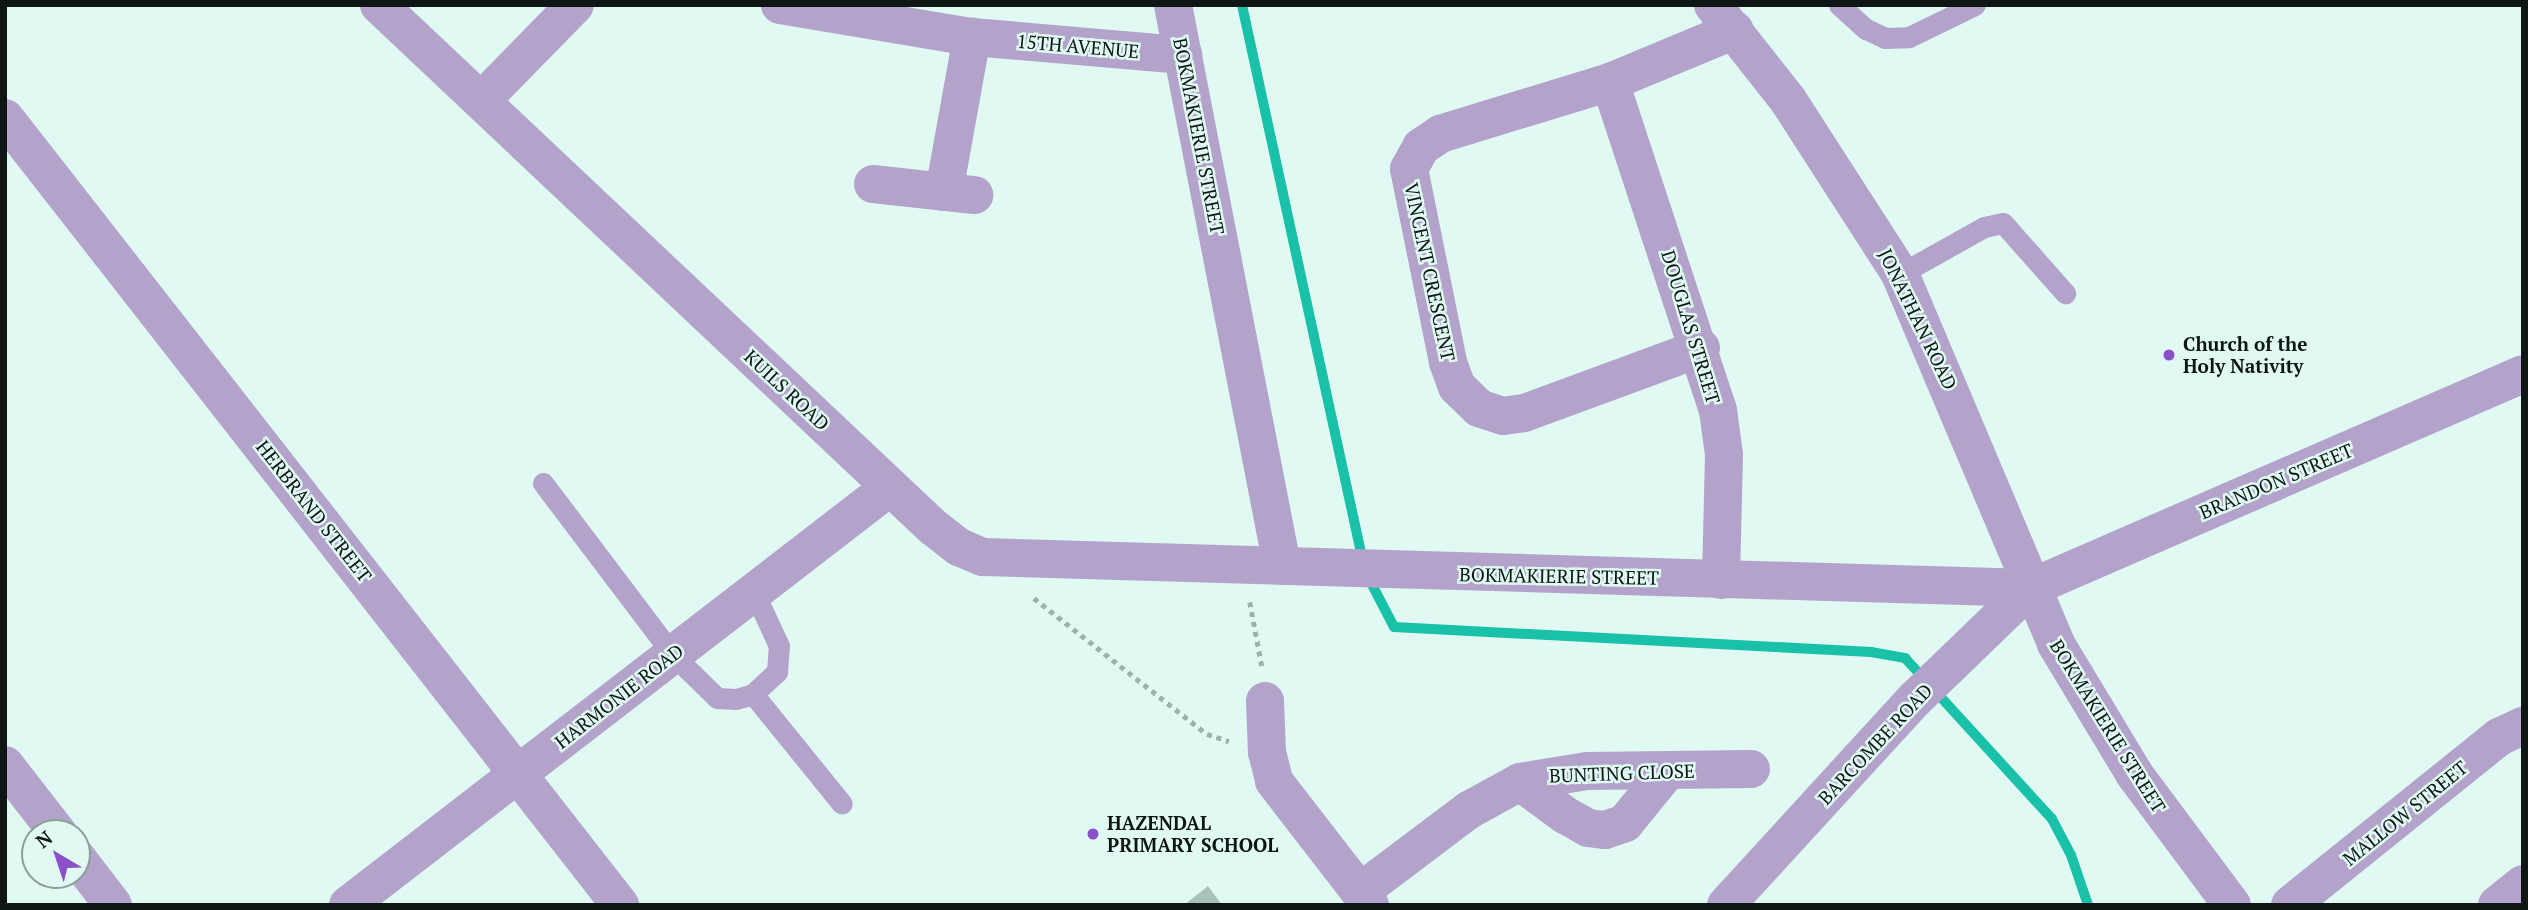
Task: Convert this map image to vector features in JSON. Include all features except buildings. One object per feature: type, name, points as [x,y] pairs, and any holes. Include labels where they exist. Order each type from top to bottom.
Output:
[{"type":"street","name":"KUILS ROAD","points":[[379,5],[945,537],[983,557],[1282,565]]},
{"type":"street","points":[[481,101],[575,5]]},
{"type":"street","name":"15TH AVENUE","points":[[779,5],[972,37],[1183,55]]},
{"type":"street","name":"BOKMAKIERIE STREET","points":[[1173,5],[1282,565],[1406,572],[2030,589],[2063,656],[2135,775],[2231,905]]},
{"type":"street","name":"VINCENT CRESCENT","points":[[1701,348],[1524,413],[1503,415],[1465,398],[1448,362],[1410,180],[1414,156],[1440,134],[1610,82],[1724,17]]},
{"type":"street","name":"JONATHAN ROAD","points":[[1724,17],[1845,183],[1900,274],[2001,504],[2030,589]]},
{"type":"street","points":[[873,184],[959,194],[972,37]]},
{"type":"street","name":"DOUGLAS STREET","points":[[1610,82],[1701,348],[1718,410],[1724,455],[1721,580]]},
{"type":"street","name":"HERBRAND STREET","points":[[5,118],[620,905]]},
{"type":"street","name":"BRANDON STREET","points":[[2030,589],[2523,374]]},
{"type":"street","name":"HARMONIE ROAD","points":[[348,905],[890,487]]},
{"type":"street","name":"BARCOMBE ROAD","points":[[1726,905],[1915,699],[2030,589]]},
{"type":"street","points":[[1265,701],[1267,752],[1274,781],[1285,799],[1365,898]]},
{"type":"street","name":"MALLOW STREET","points":[[2290,905],[2499,737],[2523,726]]},
{"type":"street","points":[[5,765],[47,819]]},
{"type":"street","name":"BUNTING CLOSE","points":[[1365,898],[1469,810],[1520,782],[1587,771],[1752,769]]},
{"type":"street","points":[[1520,782],[1565,815],[1588,828],[1605,830],[1625,823],[1668,770]]},
{"type":"street","points":[[91,876],[113,905]]},
{"type":"street","points":[[2497,905],[2523,884]]},
{"type":"lane","points":[[1839,5],[1866,29],[1885,38],[1909,37],[1975,5]]},
{"type":"lane","points":[[1900,274],[1984,227],[2003,223],[2065,293]]},
{"type":"lane","points":[[543,483],[673,655],[717,698],[736,699],[752,694],[777,672],[781,659],[773,626],[754,592]]},
{"type":"lane","points":[[752,694],[842,804]]},
{"type":"path","points":[[983,557],[1207,734],[1267,752]]},
{"type":"path","points":[[1242,566],[1265,701]]},
{"type":"waterway","points":[[1242,5],[1363,562]]},
{"type":"waterway","points":[[1368,577],[1394,627],[1871,652],[1905,658],[2052,819],[2071,855],[2088,905]]},
{"type":"place","name":"Church of the Holy Nativity","points":[[2169,355]]},
{"type":"place","name":"HAZENDAL PRIMARY SCHOOL","points":[[1093,834]]}]
